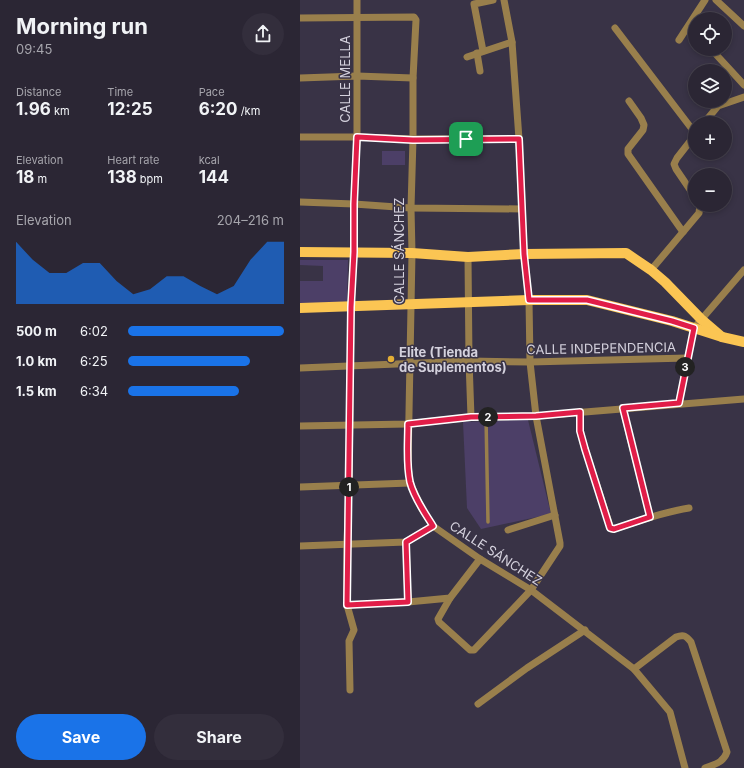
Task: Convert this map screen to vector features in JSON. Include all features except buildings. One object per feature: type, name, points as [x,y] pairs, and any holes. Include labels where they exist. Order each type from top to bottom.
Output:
[{"type":"main road","points":[[300,252],[412,253],[468,257],[524,254],[626,254],[651,270],[665,282],[701,319],[722,337]]},
{"type":"main road","points":[[300,308],[529,300],[587,300],[672,321],[722,337],[744,342]]},
{"type":"street","name":"CALLE MELLA","points":[[350,690],[349,642],[354,630],[347,605],[347,543],[350,486],[349,424],[351,307],[357,137],[357,0]]},
{"type":"street","points":[[480,71],[480,52],[474,4],[493,0]]},
{"type":"street","points":[[480,559],[450,598],[438,619],[439,622],[472,651],[531,590],[560,546],[560,539],[536,416],[530,362],[529,300],[524,254],[519,139],[512,42],[504,0]]},
{"type":"street","points":[[698,12],[705,0]]},
{"type":"street","points":[[716,0],[744,26]]},
{"type":"street","points":[[300,18],[358,18]]},
{"type":"street","name":"CALLE SÁNCHEZ","points":[[358,18],[415,18],[413,140],[410,208],[412,253],[408,424],[408,466],[410,483],[422,509],[433,526],[480,559],[531,590],[634,669],[670,712],[685,768]]},
{"type":"street","points":[[679,40],[688,27]]},
{"type":"street","points":[[615,28],[688,125]]},
{"type":"street","points":[[467,57],[512,42]]},
{"type":"street","points":[[717,56],[744,85]]},
{"type":"street","points":[[300,78],[357,76],[413,78]]},
{"type":"street","points":[[710,116],[718,106],[744,97]]},
{"type":"street","points":[[629,101],[644,125],[628,149],[628,154],[683,232]]},
{"type":"street","points":[[300,137],[357,137],[413,140],[519,139]]},
{"type":"street","points":[[688,143],[674,164],[688,187]]},
{"type":"street","points":[[300,202],[410,208],[522,209]]},
{"type":"street","points":[[651,270],[699,212]]},
{"type":"street","points":[[468,257],[471,417]]},
{"type":"street","points":[[679,403],[694,328],[744,270]]},
{"type":"street","name":"CALLE INDEPENDENCIA","points":[[300,368],[469,362],[687,358]]},
{"type":"street","points":[[300,426],[408,424],[471,417],[536,416],[679,403],[744,399]]},
{"type":"street","points":[[623,408],[650,517]]},
{"type":"street","points":[[580,412],[580,431],[610,528],[614,529],[674,510],[689,508]]},
{"type":"street","points":[[300,487],[410,483]]},
{"type":"street","points":[[508,530],[555,515]]},
{"type":"street","points":[[300,546],[347,543],[406,542],[433,526]]},
{"type":"street","points":[[406,542],[408,602]]},
{"type":"street","points":[[347,605],[450,598]]},
{"type":"street","points":[[478,704],[526,668],[585,630]]},
{"type":"street","points":[[634,669],[676,637],[681,635],[686,636],[692,642],[727,752],[721,762],[705,768]]},
{"type":"lane","points":[[486,417],[488,522]]},
{"type":"shaded area","points":[[382,151],[405,151],[405,165],[382,165]]},
{"type":"shaded area","points":[[300,260],[348,260],[347,305],[300,304],[300,281],[323,281],[323,266],[300,265]]},
{"type":"shaded area","points":[[528,420],[551,514],[481,529],[467,508],[463,422]]},
{"type":"place","name":"Elite (Tienda de Suplementos)","points":[[391,359]]},
{"type":"route","points":[[357,137],[413,140],[466,139],[519,139],[524,254],[529,300],[587,300],[672,321],[694,328],[679,403],[623,408],[650,517],[614,529],[610,528],[580,431],[580,412],[536,416],[471,417],[408,424],[408,466],[410,483],[422,509],[433,526],[406,542],[408,602],[347,605],[347,543],[350,486],[349,424],[351,307],[357,137]]}]
